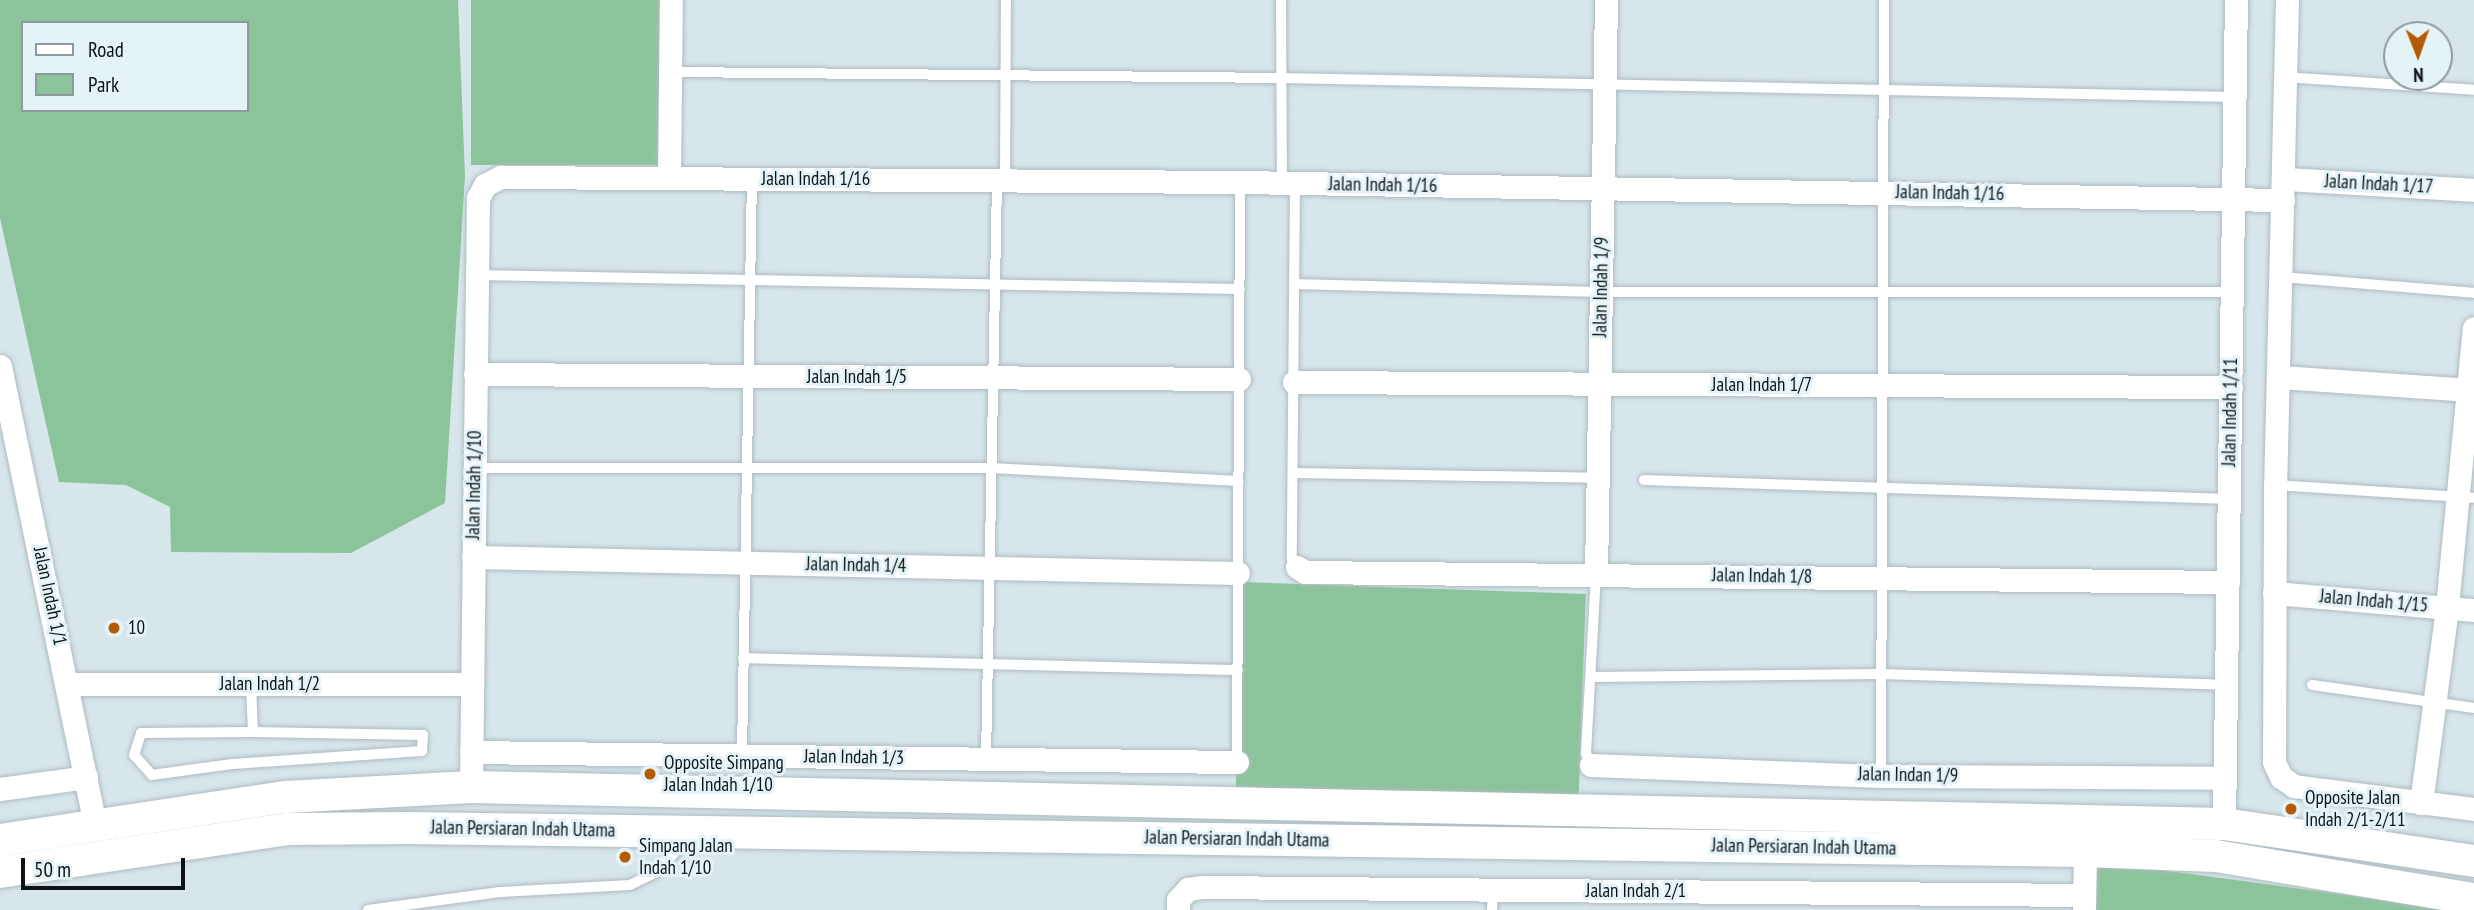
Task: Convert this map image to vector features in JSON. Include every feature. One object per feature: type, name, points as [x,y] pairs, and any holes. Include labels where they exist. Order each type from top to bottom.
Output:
[{"type":"main road","name":"Jalan Persiaran Indah Utama","points":[[0,840],[286,797],[471,787],[2224,824],[2474,861]]},
{"type":"main road","points":[[408,828],[450,814],[471,787],[492,814],[546,829]]},
{"type":"main road","points":[[2179,854],[2219,835],[2224,824]]},
{"type":"main road","points":[[2224,824],[2230,836],[2267,864]]},
{"type":"main road","name":"Jalan Persiaran Indah Utama","points":[[0,872],[287,829],[546,829],[2179,854],[2267,864],[2474,899]]},
{"type":"street","points":[[669,178],[671,0]]},
{"type":"street","name":"Jalan Indah 1/9","points":[[1596,574],[1606,0]]},
{"type":"street","name":"Jalan Indah 1/11","points":[[2224,824],[2236,0]]},
{"type":"street","points":[[2287,0],[2281,377],[2275,485],[2274,762],[2281,777],[2294,786],[2474,809]]},
{"type":"street","name":"Jalan Indah 1/16","points":[[485,184],[501,177],[1240,181],[2234,198],[2284,189]]},
{"type":"street","name":"Jalan Indah 1/10","points":[[471,787],[478,198],[485,184]]},
{"type":"street","name":"Jalan Indah 1/17","points":[[2284,189],[2474,190]]},
{"type":"street","points":[[2421,803],[2447,607],[2465,497],[2474,328]]},
{"type":"street","name":"Jalan Indah 1/1","points":[[0,366],[5,411],[69,684],[95,826]]},
{"type":"street","name":"Jalan Indah 1/5","points":[[475,373],[1239,379]]},
{"type":"street","points":[[2281,377],[2470,389]]},
{"type":"street","name":"Jalan Indah 1/7","points":[[1294,382],[2231,387]]},
{"type":"street","name":"Jalan Indah 1/4","points":[[473,557],[1238,573]]},
{"type":"street","name":"Jalan Indah 1/8","points":[[1297,567],[1305,572],[2228,582]]},
{"type":"street","name":"Jalan Indah 1/15","points":[[2274,593],[2474,610]]},
{"type":"street","name":"Jalan Indah 1/2","points":[[69,684],[472,684]]},
{"type":"street","name":"Jalan Indah 1/3","points":[[471,752],[1237,762]]},
{"type":"street","name":"Jalan Indan 1/9","points":[[1591,765],[1881,776],[2225,778]]},
{"type":"street","points":[[0,789],[86,777]]},
{"type":"street","points":[[2084,903],[2085,851]]},
{"type":"street","name":"Jalan Indah 2/1","points":[[1183,900],[2084,903]]},
{"type":"lane","points":[[986,759],[995,283],[1006,75],[1006,0]]},
{"type":"lane","points":[[1282,0],[1281,78],[1294,284],[1292,559],[1297,567]]},
{"type":"lane","points":[[1881,776],[1884,0]]},
{"type":"lane","points":[[671,72],[1604,83],[2235,97]]},
{"type":"lane","points":[[2284,77],[2474,90]]},
{"type":"lane","points":[[742,755],[752,178]]},
{"type":"lane","points":[[1237,762],[1240,181]]},
{"type":"lane","points":[[477,275],[1240,289]]},
{"type":"lane","points":[[2281,277],[2474,293]]},
{"type":"lane","points":[[1294,284],[1601,292],[2232,292]]},
{"type":"lane","points":[[474,468],[991,468],[1239,481]]},
{"type":"lane","points":[[1293,473],[1598,478]]},
{"type":"lane","points":[[1644,480],[1882,490],[2229,499]]},
{"type":"lane","points":[[2275,485],[2465,497]]},
{"type":"lane","points":[[1591,765],[1586,753],[1596,574]]},
{"type":"lane","points":[[743,659],[1238,670]]},
{"type":"lane","points":[[1591,677],[1881,674],[2226,685]]},
{"type":"lane","points":[[251,685],[253,732]]},
{"type":"lane","points":[[2312,685],[2474,708]]},
{"type":"lane","points":[[253,732],[423,735],[422,751],[232,764],[152,775],[134,755],[141,733],[253,732]]},
{"type":"lane","points":[[368,910],[420,906],[500,892],[630,885],[657,872],[693,831]]},
{"type":"green space","points":[[0,0],[458,0],[465,176],[445,503],[351,553],[171,552],[170,507],[126,485],[59,482],[0,218]]},
{"type":"green space","points":[[471,0],[660,0],[660,165],[471,165]]},
{"type":"green space","points":[[1243,582],[1586,594],[1578,816],[1235,804]]},
{"type":"green space","points":[[2094,861],[2458,910],[2095,910]]},
{"type":"place","name":"10","points":[[114,628]]},
{"type":"place","name":"Opposite Simpang Jalan Indah 1/10","points":[[650,774]]},
{"type":"place","name":"Opposite Jalan Indah 2/1-2/11","points":[[2291,809]]},
{"type":"place","name":"Simpang Jalan Indah 1/10","points":[[625,857]]}]
